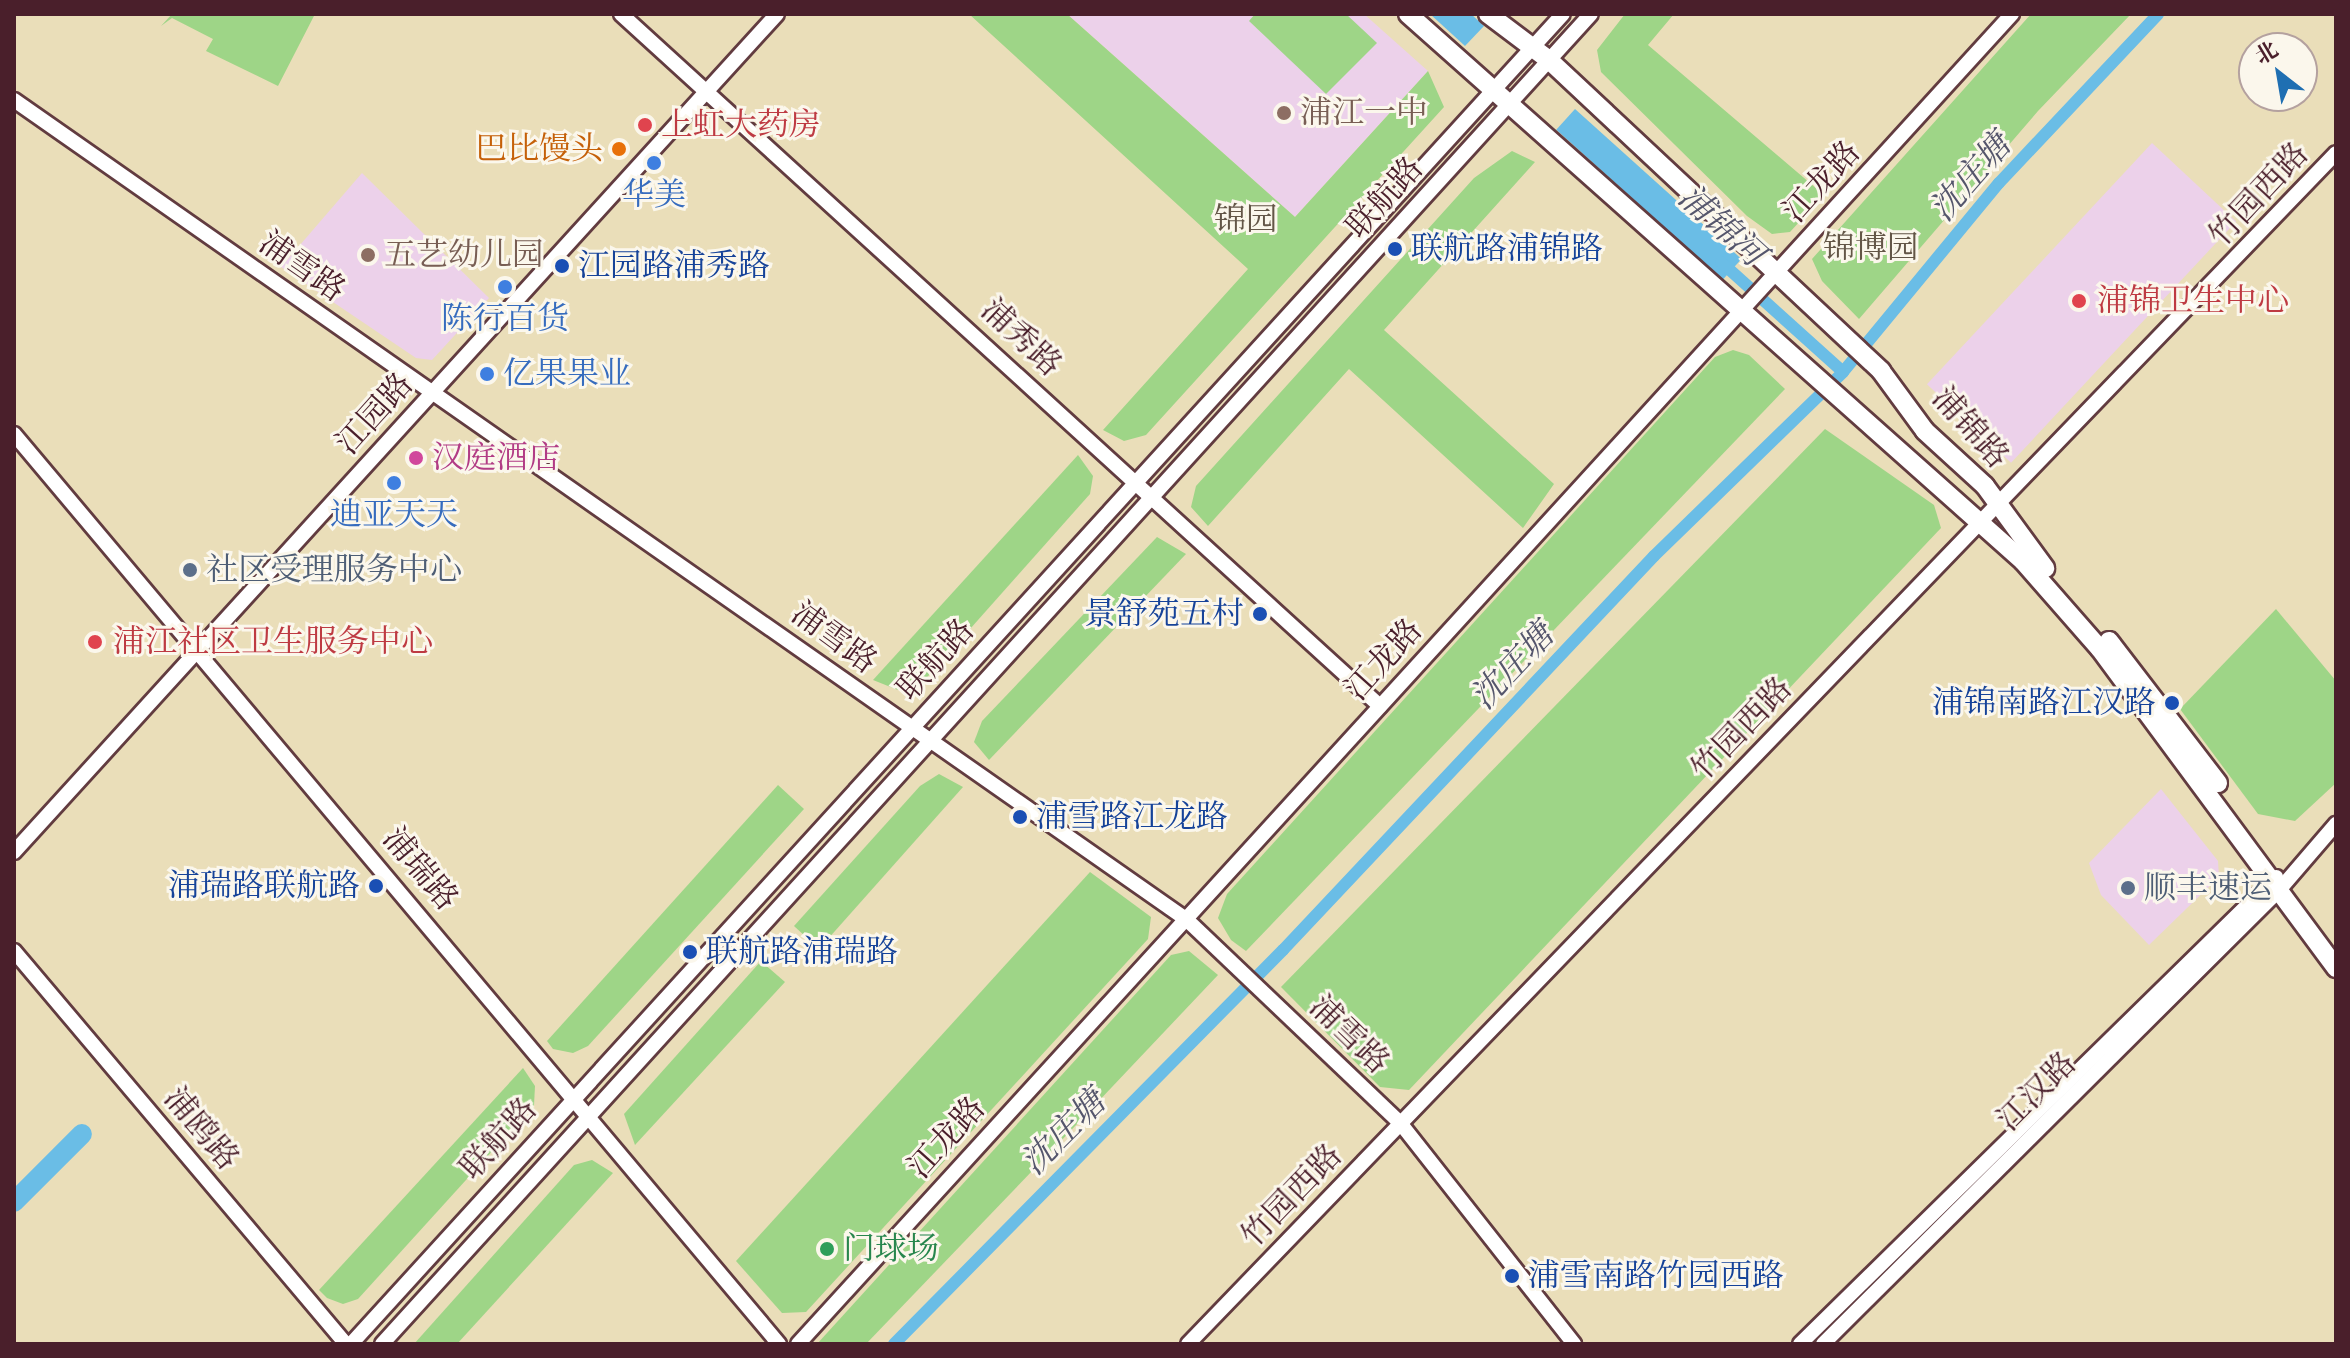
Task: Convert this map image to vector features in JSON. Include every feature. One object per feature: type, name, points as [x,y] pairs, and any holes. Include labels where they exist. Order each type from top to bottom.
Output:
[{"type":"main road","name":"浦锦路","points":[[1408,14],[1512,101],[1843,407],[1982,521],[2100,649],[2278,881],[2336,948]]},
{"type":"main road","name":"浦锦路","points":[[1488,14],[1778,272],[1881,371],[2148,687],[2336,968]]},
{"type":"street","name":"浦秀路","points":[[621,14],[1380,706]]},
{"type":"street","name":"江园路","points":[[14,852],[777,14]]},
{"type":"street","name":"联航路","points":[[348,1344],[1563,14]]},
{"type":"street","name":"联航路","points":[[382,1344],[1591,14]]},
{"type":"street","name":"江龙路","points":[[798,1344],[2012,14]]},
{"type":"street","name":"浦雪路","points":[[14,100],[1186,919],[1401,1124],[1574,1344]]},
{"type":"street","name":"竹园西路","points":[[1188,1344],[1982,521],[1998,508],[2336,153]]},
{"type":"street","name":"浦瑞路","points":[[14,434],[779,1344]]},
{"type":"street","points":[[1800,1344],[2336,824]]},
{"type":"street","name":"江汉路","points":[[1823,1344],[2278,881]]},
{"type":"street","name":"浦鸥路","points":[[14,951],[348,1344]]},
{"type":"shaded area","name":"浦江一中","points":[[1067,14],[1364,14],[1428,71],[1295,217]]},
{"type":"shaded area","name":"浦锦卫生中心","points":[[2152,143],[2236,221],[2011,463],[1927,384]]},
{"type":"shaded area","name":"五艺幼儿园","points":[[362,173],[489,298],[432,360],[416,358],[281,267]]},
{"type":"shaded area","points":[[2161,789],[2218,861],[2219,877],[2149,945],[2101,895],[2089,863]]},
{"type":"green space","points":[[172,14],[315,14],[278,86],[206,51],[213,39],[172,18],[161,26]]},
{"type":"green space","name":"锦园","points":[[969,14],[1067,14],[1295,217],[1428,71],[1444,107],[1146,435],[1124,441],[1103,430],[1248,269]]},
{"type":"green space","points":[[1255,14],[1346,14],[1377,43],[1326,94],[1249,21]]},
{"type":"green space","points":[[1625,14],[1674,14],[1648,45],[1824,195],[1790,232],[1772,234],[1747,216],[1601,72],[1597,50]]},
{"type":"green space","name":"锦博园","points":[[2031,14],[2131,14],[2038,111],[1859,319],[1822,281],[1812,259]]},
{"type":"green space","points":[[1512,151],[1535,162],[1384,330],[1554,484],[1523,528],[1349,369],[1208,526],[1191,507],[1196,486],[1474,178]]},
{"type":"green space","points":[[1733,350],[1749,355],[1785,389],[1246,951],[1231,940],[1218,918],[1227,894],[1715,357]]},
{"type":"green space","points":[[1825,429],[1934,505],[1941,528],[1409,1090],[1380,1087],[1281,987]]},
{"type":"green space","points":[[1078,455],[1093,476],[1090,494],[922,683],[898,690],[873,680]]},
{"type":"green space","points":[[1157,537],[1186,554],[989,760],[974,742],[982,721]]},
{"type":"green space","points":[[2276,609],[2336,681],[2336,783],[2295,821],[2258,814],[2180,709]]},
{"type":"green space","points":[[939,774],[963,787],[819,949],[794,926],[920,786]]},
{"type":"green space","points":[[778,785],[804,809],[588,1046],[573,1053],[553,1049],[547,1041]]},
{"type":"green space","points":[[1090,872],[1151,917],[1148,939],[806,1312],[782,1313],[736,1261]]},
{"type":"green space","points":[[1189,951],[1218,975],[866,1344],[817,1344],[1171,955]]},
{"type":"green space","points":[[761,961],[785,982],[635,1145],[624,1114]]},
{"type":"green space","points":[[523,1068],[535,1086],[534,1105],[358,1299],[343,1304],[327,1298],[319,1290]]},
{"type":"green space","points":[[592,1160],[613,1173],[457,1344],[414,1344],[574,1165]]},
{"type":"water","points":[[1430,14],[1471,14],[1484,26],[1465,46]]},
{"type":"water","points":[[1575,109],[1741,259],[1723,280],[1556,130]]},
{"type":"waterway","name":"沈庄塘","points":[[894,1344],[1283,950],[1654,556],[1843,372],[1999,183],[2158,14]]},
{"type":"waterway","name":"浦锦河","points":[[1721,262],[1843,372]]},
{"type":"waterway","points":[[14,1202],[82,1134]]},
{"type":"place","name":"浦江一中","points":[[1284,113]]},
{"type":"place","name":"上虹大药房","points":[[645,125]]},
{"type":"place","name":"巴比馒头","points":[[619,149]]},
{"type":"place","name":"华美","points":[[654,163]]},
{"type":"place","name":"联航路浦锦路","points":[[1395,249]]},
{"type":"place","name":"五艺幼儿园","points":[[368,255]]},
{"type":"place","name":"江园路浦秀路","points":[[562,266]]},
{"type":"place","name":"陈行百货","points":[[505,287]]},
{"type":"place","name":"浦锦卫生中心","points":[[2079,301]]},
{"type":"place","name":"亿果果业","points":[[487,374]]},
{"type":"place","name":"汉庭酒店","points":[[416,458]]},
{"type":"place","name":"迪亚天天","points":[[394,483]]},
{"type":"place","name":"社区受理服务中心","points":[[190,570]]},
{"type":"place","name":"景舒苑五村","points":[[1260,614]]},
{"type":"place","name":"浦江社区卫生服务中心","points":[[95,642]]},
{"type":"place","name":"浦锦南路江汉路","points":[[2172,703]]},
{"type":"place","name":"浦雪路江龙路","points":[[1020,817]]},
{"type":"place","name":"浦瑞路联航路","points":[[376,886]]},
{"type":"place","name":"顺丰速运","points":[[2128,888]]},
{"type":"place","name":"联航路浦瑞路","points":[[690,952]]},
{"type":"place","name":"门球场","points":[[827,1249]]},
{"type":"place","name":"浦雪南路竹园西路","points":[[1512,1276]]}]
